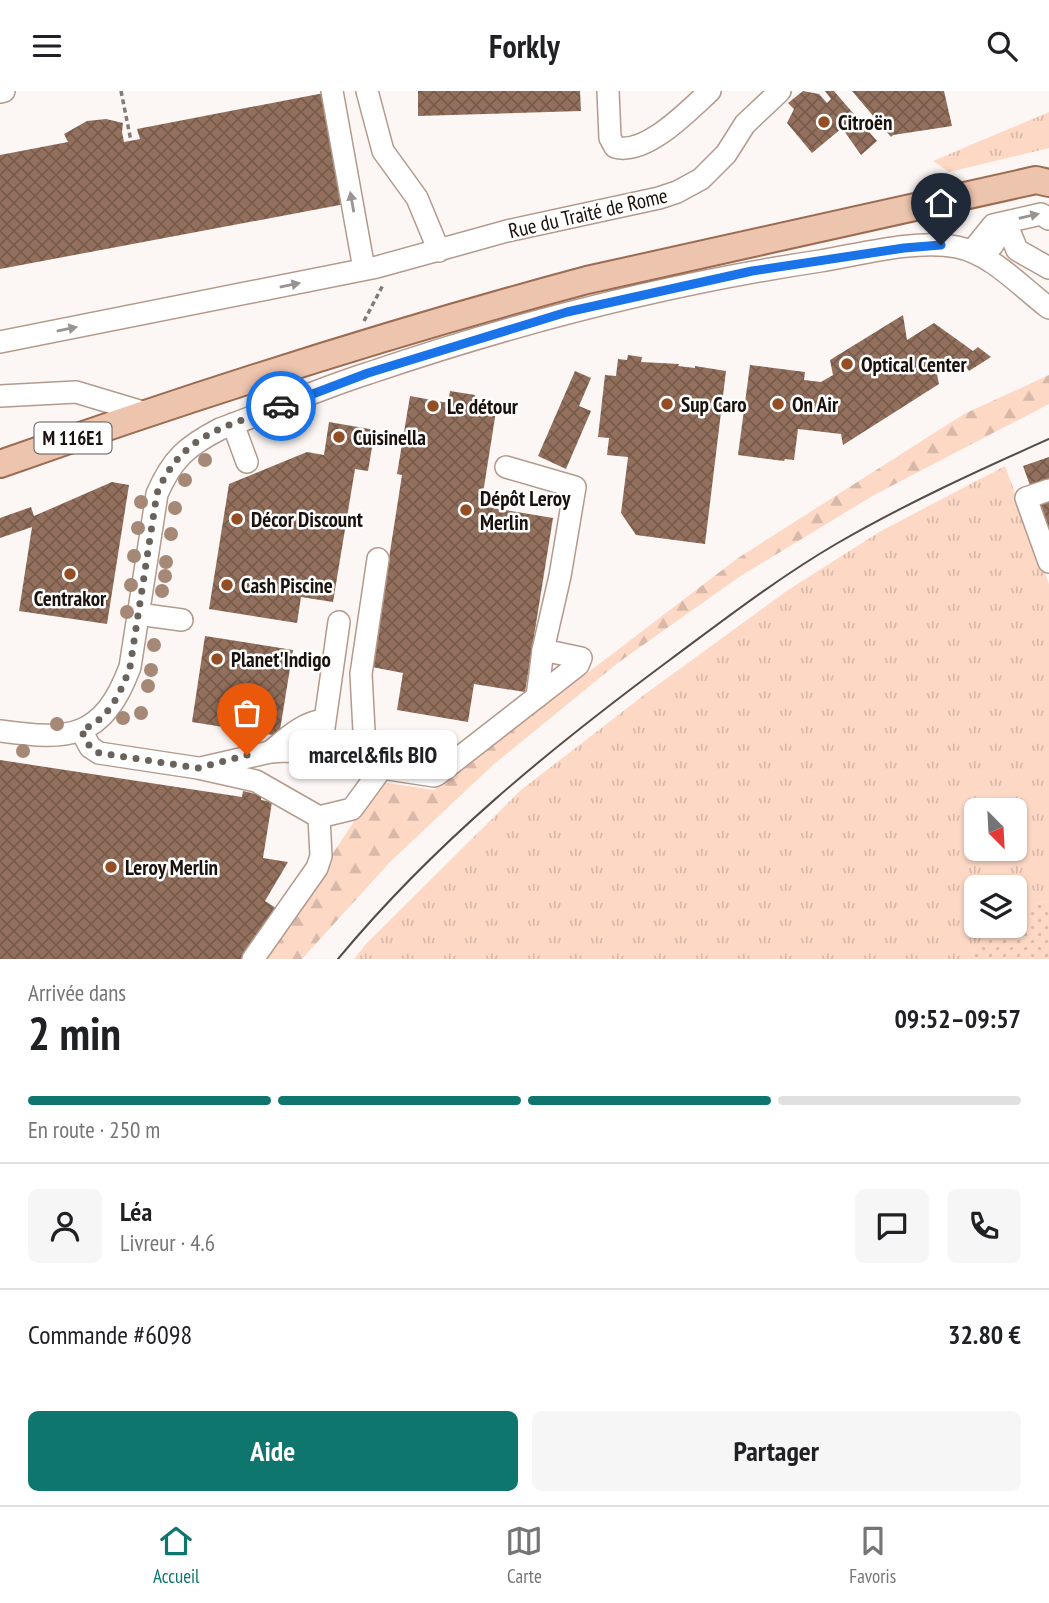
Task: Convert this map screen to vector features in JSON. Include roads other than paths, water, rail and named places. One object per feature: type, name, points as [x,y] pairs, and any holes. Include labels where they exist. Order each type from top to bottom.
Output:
[{"type":"main road","name":"M 116E1","points":[[0,464],[146,413],[587,280],[1045,177]]},
{"type":"street","points":[[332,91],[378,267]]},
{"type":"street","points":[[367,91],[383,151],[417,198],[439,251]]},
{"type":"street","points":[[608,91],[610,138],[615,147],[621,149],[643,145],[710,91]]},
{"type":"street","name":"Rue du Traité de Rome","points":[[0,342],[378,267],[508,231],[659,198],[701,179],[726,154],[745,124],[780,91]]},
{"type":"street","points":[[978,255],[993,225],[1041,213],[1049,219]]},
{"type":"street","points":[[978,255],[1003,234],[1011,235],[1017,250],[1049,268]]},
{"type":"street","points":[[0,731],[38,737],[64,736],[87,728],[106,713],[120,694],[130,667],[157,493],[165,474],[179,455],[198,441],[233,424],[368,373],[567,312],[752,271],[904,248],[941,245],[978,255],[1049,308]]},
{"type":"street","points":[[0,396],[76,392],[146,413]]},
{"type":"street","points":[[233,424],[247,462]]},
{"type":"street","points":[[506,467],[575,487],[561,576],[543,650],[537,697]]},
{"type":"street","points":[[1049,490],[1026,498],[1045,541],[1049,562]]},
{"type":"street","points":[[378,559],[361,687],[365,750],[382,768],[434,776],[438,774],[578,665],[581,658],[543,650]]},
{"type":"street","points":[[138,614],[181,620]]},
{"type":"street","points":[[198,768],[270,752],[286,751],[320,756],[339,622]]},
{"type":"street","points":[[270,752],[312,721],[324,720]]},
{"type":"street","points":[[81,730],[90,747],[99,753],[198,768],[256,781],[319,817],[352,809],[382,768]]},
{"type":"street","points":[[253,959],[317,868],[321,856],[319,817]]},
{"type":"tram line","points":[[338,959],[414,876],[495,799],[582,727],[732,614],[793,571],[862,529],[1049,439]]},
{"type":"place","name":"Citroën","points":[[824,122]]},
{"type":"place","name":"Optical Center","points":[[847,364]]},
{"type":"place","name":"Sup Caro","points":[[667,404]]},
{"type":"place","name":"On Air","points":[[778,404]]},
{"type":"place","name":"Le détour","points":[[433,406]]},
{"type":"place","name":"Cuisinella","points":[[339,437]]},
{"type":"place","name":"Dépôt Leroy Merlin","points":[[466,510]]},
{"type":"place","name":"Décor Discount","points":[[237,519]]},
{"type":"place","name":"Centrakor","points":[[70,574]]},
{"type":"place","name":"Cash Piscine","points":[[227,585]]},
{"type":"place","name":"Planet'Indigo","points":[[217,659]]},
{"type":"place","name":"marcel&fils BIO","points":[[247,755]]},
{"type":"place","name":"Leroy Merlin","points":[[111,867]]}]
